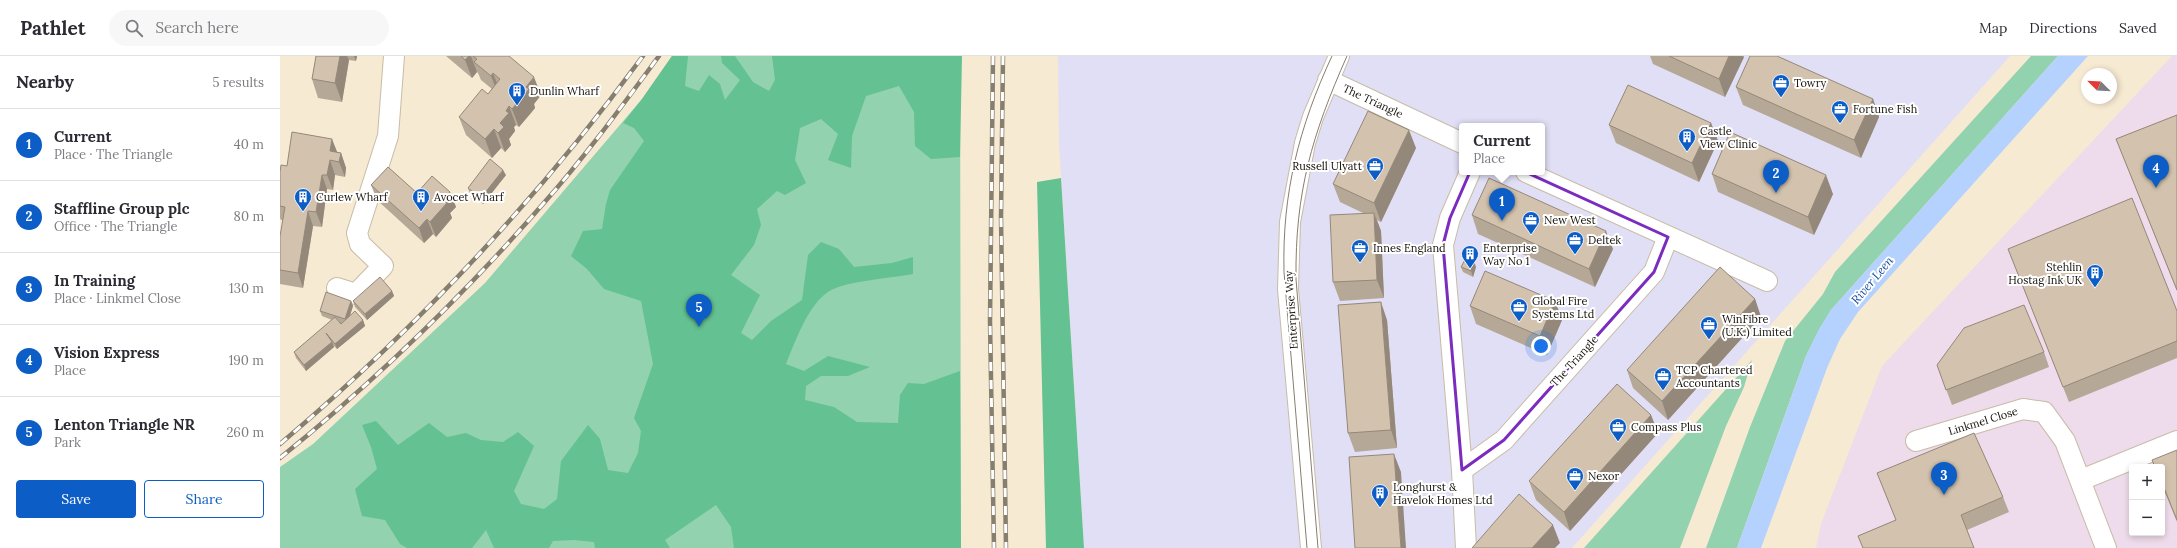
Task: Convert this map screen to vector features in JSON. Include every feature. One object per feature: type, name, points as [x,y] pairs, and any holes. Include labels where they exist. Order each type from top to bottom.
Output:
[{"type":"street","points":[[337,288],[356,294],[383,266],[360,244],[357,233],[388,136],[394,56]]},
{"type":"street","name":"Enterprise Way","points":[[1312,548],[1288,289],[1290,222],[1305,143],[1313,117],[1339,56]]},
{"type":"street","name":"The Triangle","points":[[1328,80],[1459,142]]},
{"type":"street","points":[[1466,548],[1462,470],[1443,245],[1450,218],[1469,175]]},
{"type":"street","points":[[1533,175],[1767,281]]},
{"type":"street","name":"The Triangle","points":[[1462,470],[1504,440],[1649,278],[1660,258],[1668,237]]},
{"type":"street","name":"Linkmel Close","points":[[1916,441],[2023,409],[2044,412],[2064,441],[2081,480],[2106,548]]},
{"type":"street","points":[[2081,480],[2177,441]]},
{"type":"highlighted area","points":[[1479,151],[1668,237],[1654,272],[1504,440],[1462,470],[1443,245],[1450,218]]},
{"type":"shaded area","points":[[1058,56],[2010,56],[1572,548],[1084,548],[1059,143]]},
{"type":"shaded area","points":[[2172,56],[2177,56],[2177,548],[1816,548],[1821,524],[1882,366]]},
{"type":"green space","points":[[672,56],[960,56],[961,548],[280,548],[280,467],[313,444],[485,283],[642,99]]},
{"type":"green space","points":[[672,56],[688,56],[685,86],[699,91],[709,75],[720,84],[725,100],[740,80],[722,63],[721,56],[735,56],[753,82],[769,91],[775,80],[772,56],[962,56],[960,157],[931,159],[915,146],[914,112],[899,86],[866,96],[852,136],[851,168],[828,160],[838,134],[821,119],[800,128],[795,160],[806,183],[785,195],[777,191],[757,209],[761,225],[754,245],[731,275],[760,295],[741,333],[752,340],[771,321],[802,300],[808,255],[821,242],[839,249],[854,267],[892,263],[913,257],[913,274],[845,285],[828,292],[814,306],[808,315],[786,364],[804,371],[828,356],[870,367],[848,376],[821,376],[806,386],[805,400],[834,407],[857,422],[898,423],[900,395],[908,383],[924,384],[960,371],[961,548],[734,548],[731,527],[716,505],[665,540],[670,548],[595,548],[594,542],[574,540],[553,541],[549,548],[494,548],[486,530],[472,548],[407,548],[400,544],[385,520],[362,516],[355,489],[377,469],[371,447],[362,425],[376,421],[398,445],[429,423],[447,437],[466,433],[481,440],[503,442],[518,432],[534,446],[514,491],[521,504],[544,509],[557,499],[561,461],[588,425],[600,439],[608,470],[628,473],[638,453],[641,431],[634,418],[653,364],[641,301],[604,289],[587,269],[571,256],[583,231],[602,229],[610,190],[644,141],[634,128],[623,123]]},
{"type":"green space","points":[[2031,56],[2058,56],[1831,310],[1806,356],[1737,548],[1706,548],[1750,427],[1785,341],[1823,294],[1835,272]]},
{"type":"green space","points":[[1061,178],[1084,548],[1046,548],[1037,182]]},
{"type":"green space","points":[[1752,360],[1744,387],[1726,426],[1680,548],[1584,548]]},
{"type":"water","name":"River Leen","points":[[2058,56],[2088,56],[1858,312],[1840,339],[1827,368],[1761,548],[1737,548],[1806,356],[1819,329],[1831,310]]},
{"type":"building","points":[[316,56],[340,56],[335,83],[312,79]]},
{"type":"building","points":[[461,56],[469,56],[465,60]]},
{"type":"building","points":[[473,56],[509,56],[534,77],[526,87],[529,89],[525,94],[512,109],[509,106],[506,111],[509,113],[500,123],[504,127],[498,133],[494,129],[485,139],[459,117],[482,89],[488,94],[500,79],[493,73],[491,76],[474,62],[477,59]]},
{"type":"building","points":[[1669,56],[1729,56],[1719,79]]},
{"type":"building","points":[[1750,56],[1777,56],[1873,99],[1854,140],[1736,87]]},
{"type":"building","points":[[1628,85],[1711,123],[1692,163],[1609,125]]},
{"type":"building","points":[[1368,111],[1409,130],[1374,203],[1333,184]]},
{"type":"building","points":[[2177,115],[2177,290],[2116,139]]},
{"type":"building","name":"Curlew Wharf","points":[[292,132],[332,139],[330,151],[341,153],[339,162],[330,160],[327,175],[322,175],[316,212],[308,211],[298,273],[280,270],[280,236],[285,207],[280,206],[280,172],[281,165],[287,166]]},
{"type":"building","points":[[1730,132],[1826,175],[1808,217],[1712,174]]},
{"type":"building","points":[[490,159],[503,170],[481,198],[468,188]]},
{"type":"building","points":[[388,167],[417,193],[432,176],[450,192],[443,200],[447,203],[430,222],[427,219],[419,228],[371,185]]},
{"type":"building","points":[[1489,178],[1606,231],[1589,269],[1472,215]]},
{"type":"building","name":"Stehlin Hostag Ink UK","points":[[2132,198],[2177,311],[2177,341],[2063,387],[2008,249]]},
{"type":"building","name":"Innes England","points":[[1374,213],[1377,280],[1333,282],[1330,215]]},
{"type":"building","points":[[1466,258],[1474,261],[1471,271],[1461,267]]},
{"type":"building","points":[[1720,267],[1755,299],[1662,401],[1627,370]]},
{"type":"building","points":[[1485,271],[1555,301],[1540,336],[1470,306]]},
{"type":"building","points":[[380,277],[392,291],[365,314],[353,301]]},
{"type":"building","points":[[326,292],[351,301],[345,319],[320,311]]},
{"type":"building","points":[[1381,302],[1391,430],[1348,433],[1338,305]]},
{"type":"building","points":[[2024,305],[2044,352],[1946,390],[1937,365],[1964,328]]},
{"type":"building","points":[[355,311],[363,320],[335,344],[326,333],[332,342],[304,365],[294,352],[335,317],[341,324]]},
{"type":"building","points":[[1617,384],[1651,415],[1564,512],[1529,481]]},
{"type":"building","points":[[1974,433],[2003,497],[1961,515],[1974,548],[1863,548],[1858,536],[1896,520],[1877,473]]},
{"type":"building","points":[[2177,450],[2177,520],[2165,490],[2165,464],[2154,464],[2152,460]]},
{"type":"building","name":"Longhurst & Havelok Homes Ltd","points":[[1394,454],[1401,548],[1355,548],[1349,457]]},
{"type":"building","points":[[1519,494],[1553,525],[1532,548],[1472,548]]},
{"type":"tram line","points":[[1307,548],[1284,272],[1284,243],[1286,215],[1295,161],[1310,109],[1332,56]]},
{"type":"tram line","points":[[1318,548],[1296,279],[1296,248],[1302,191],[1308,164],[1324,112],[1347,56]]},
{"type":"railway","points":[[280,444],[379,355],[473,260],[561,161],[643,56]]},
{"type":"railway","points":[[280,458],[384,368],[482,272],[574,168],[659,56]]},
{"type":"railway","points":[[993,56],[990,321],[994,548]]},
{"type":"railway","points":[[1003,56],[1001,217],[1006,548]]},
{"type":"place","name":"Towry","points":[[1781,98]]},
{"type":"place","name":"Dunlin Wharf","points":[[517,106]]},
{"type":"place","name":"Fortune Fish","points":[[1840,124]]},
{"type":"place","name":"Castle View Clinic","points":[[1687,152]]},
{"type":"place","name":"Russell Ulyatt","points":[[1375,181]]},
{"type":"place","name":"Vision Express","points":[[2156,188]]},
{"type":"place","name":"Staffline Group plc","points":[[1776,193]]},
{"type":"place","name":"Curlew Wharf","points":[[303,212]]},
{"type":"place","name":"Avocet Wharf","points":[[421,212]]},
{"type":"place","name":"Current","points":[[1502,221]]},
{"type":"place","name":"New West","points":[[1531,235]]},
{"type":"place","name":"Deltek","points":[[1575,255]]},
{"type":"place","name":"Innes England","points":[[1360,263]]},
{"type":"place","name":"Enterprise Way No 1","points":[[1470,269]]},
{"type":"place","name":"Stehlin Hostag Ink UK","points":[[2095,288]]},
{"type":"place","name":"Global Fire Systems Ltd","points":[[1519,322]]},
{"type":"place","name":"Lenton Triangle NR","points":[[699,327]]},
{"type":"place","name":"WinFibre (U.K.) Limited","points":[[1709,340]]},
{"type":"place","name":"TCP Chartered Accountants","points":[[1663,391]]},
{"type":"place","name":"Compass Plus","points":[[1618,442]]},
{"type":"place","name":"Nexor","points":[[1575,491]]},
{"type":"place","name":"In Training","points":[[1944,495]]},
{"type":"place","name":"Longhurst & Havelok Homes Ltd","points":[[1380,508]]}]
